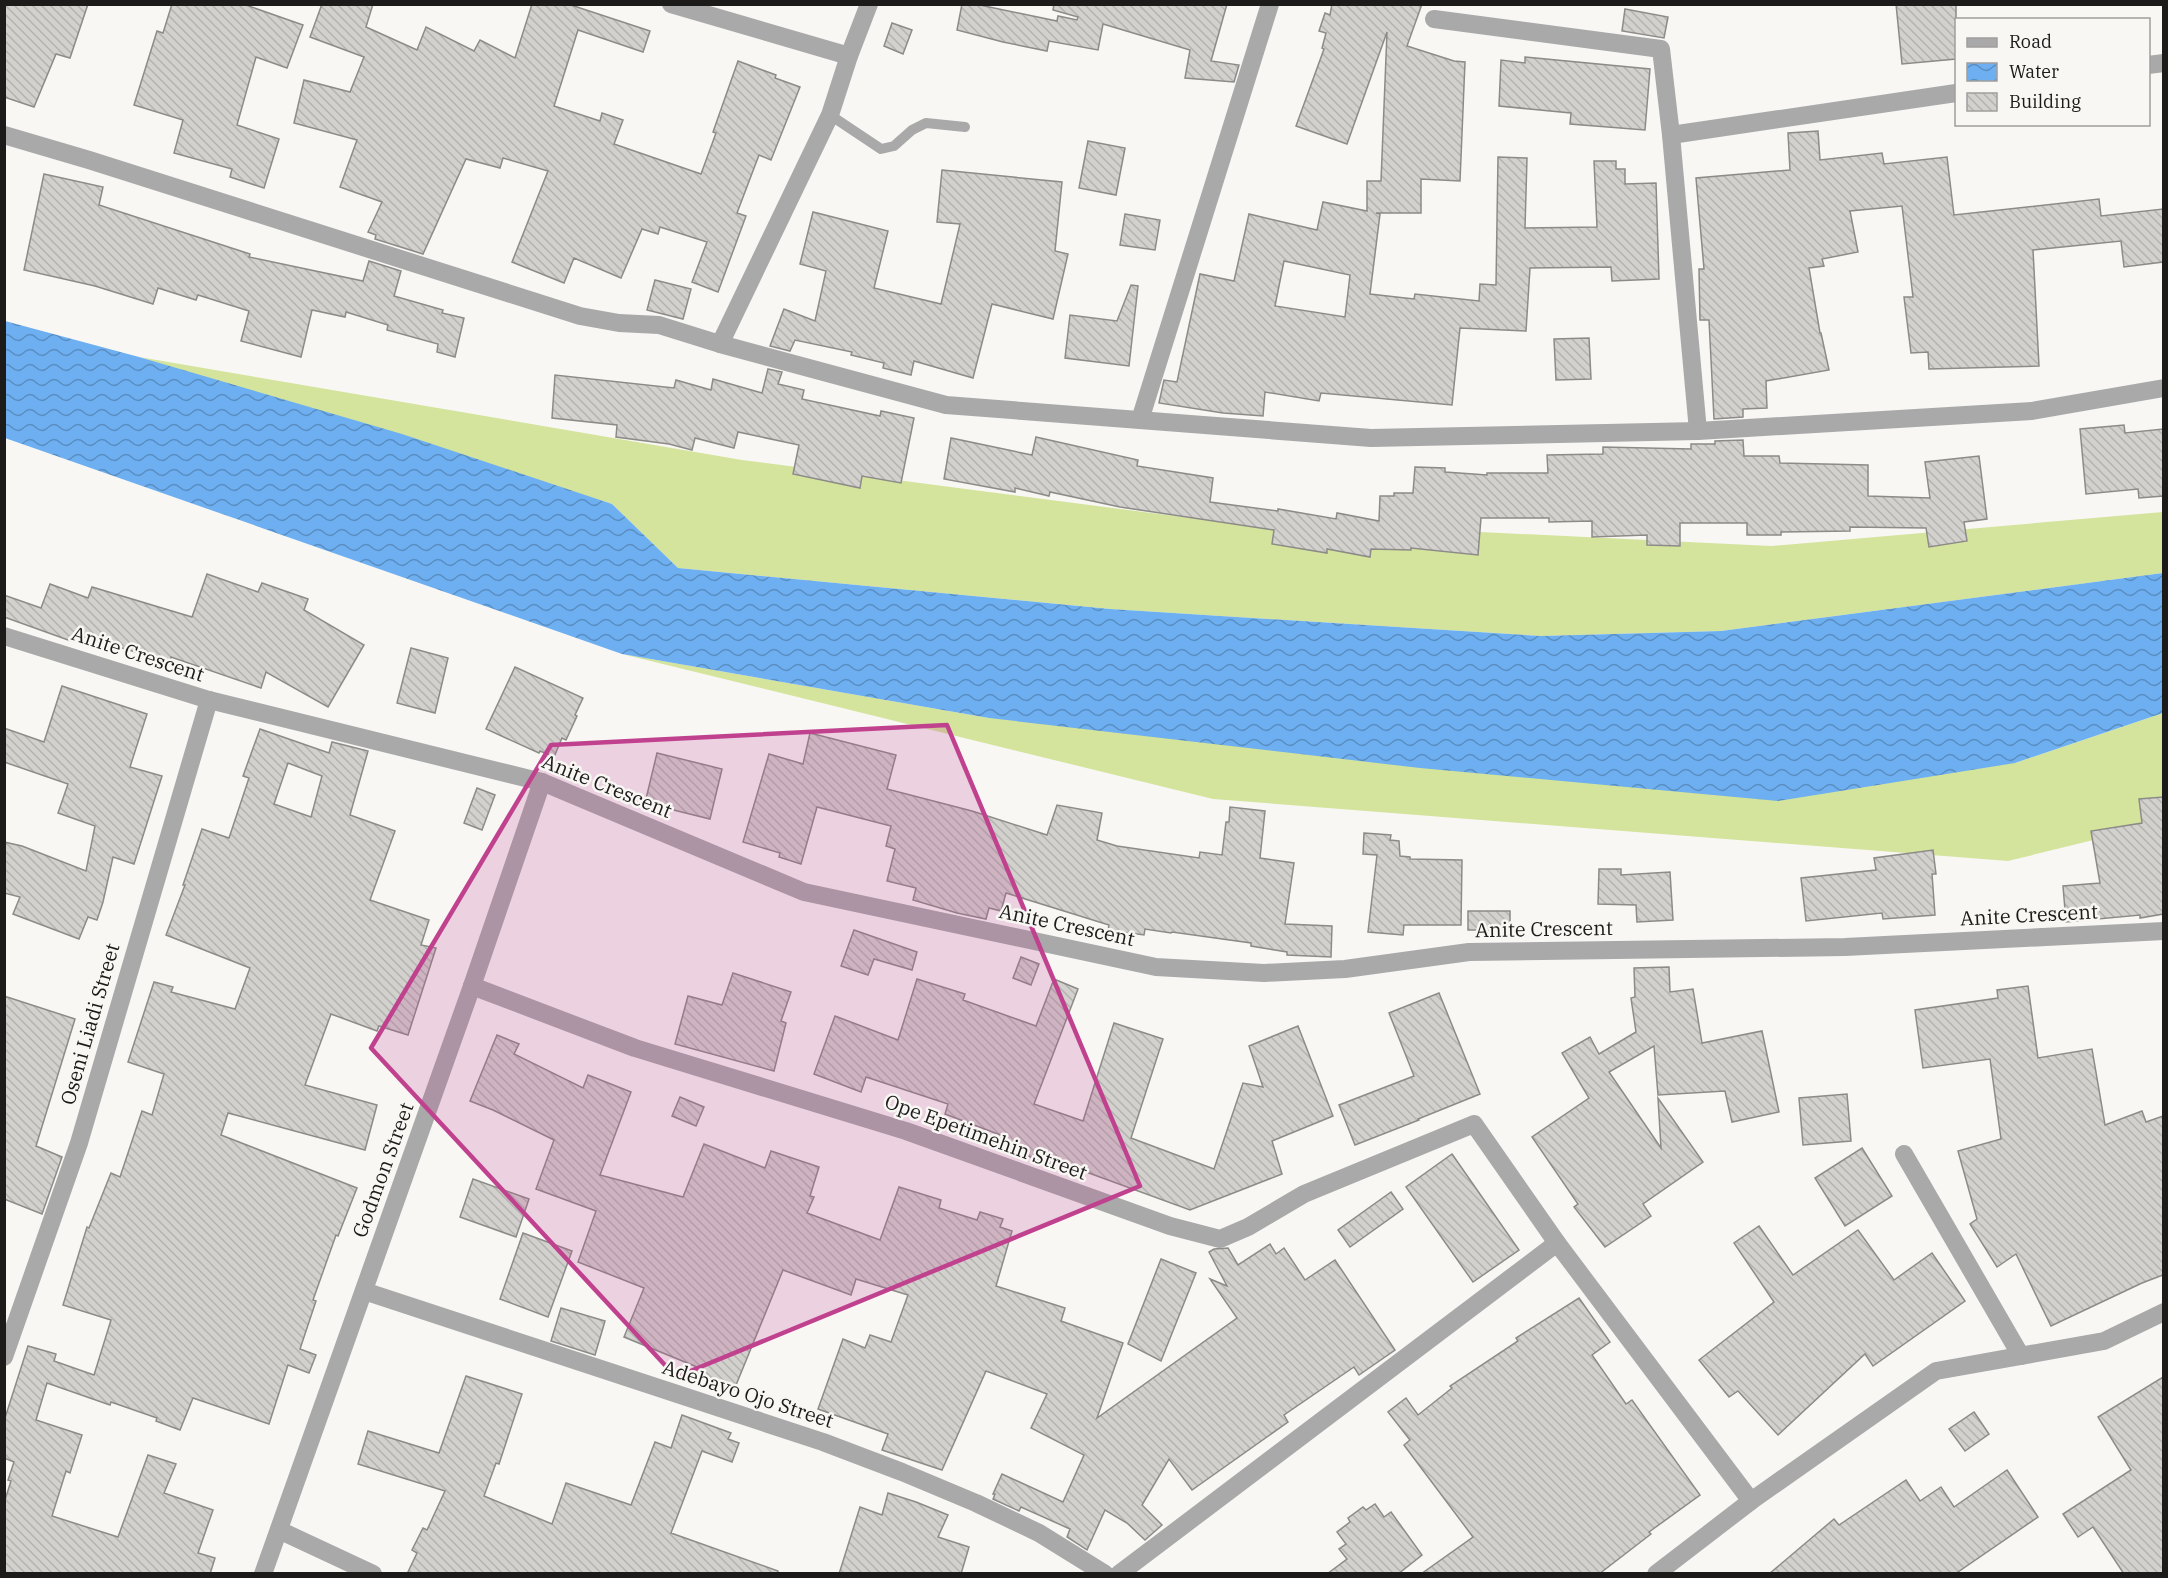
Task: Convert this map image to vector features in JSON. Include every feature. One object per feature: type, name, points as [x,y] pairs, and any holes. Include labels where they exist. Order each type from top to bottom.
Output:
[{"type":"street","points":[[671,4],[849,56]]},
{"type":"street","points":[[720,344],[830,115],[869,4]]},
{"type":"street","points":[[1140,420],[1270,4]]},
{"type":"street","points":[[1434,19],[1660,49],[1671,135],[1698,431]]},
{"type":"street","points":[[1671,135],[1955,93]]},
{"type":"street","points":[[4,135],[580,316],[618,323],[659,325],[720,344],[946,405],[1371,438],[1698,431],[2032,411],[2163,388]]},
{"type":"street","name":"Anite Crescent","points":[[4,636],[209,700],[542,782],[804,892],[1156,967],[1264,973],[1345,969],[1469,952],[1845,947],[2163,931]]},
{"type":"street","name":"Oseni Liadi Street","points":[[4,1356],[79,1143],[209,700]]},
{"type":"street","name":"Godmon Street","points":[[263,1574],[542,782]]},
{"type":"street","name":"Ope Epetimehin Street","points":[[472,986],[635,1048],[906,1131],[1160,1223],[1220,1239],[1248,1227],[1304,1194],[1474,1124],[1557,1243]]},
{"type":"street","points":[[1904,1154],[2021,1356]]},
{"type":"street","points":[[1119,1574],[1557,1243],[1751,1501]]},
{"type":"street","name":"Adebayo Ojo Street","points":[[364,1291],[813,1438],[976,1503],[1028,1528],[1105,1574]]},
{"type":"street","points":[[1656,1574],[1751,1501],[1936,1371],[2104,1341],[2163,1312]]},
{"type":"street","points":[[279,1530],[373,1574]]},
{"type":"lane","points":[[830,115],[881,149],[894,146],[912,129],[926,123],[965,127]]},
{"type":"highlighted area","points":[[947,725],[1140,1186],[676,1377],[371,1048],[551,745]]},
{"type":"green space","points":[[139,357],[742,460],[1190,518],[1771,546],[2163,512],[2163,573],[1721,631],[1541,636],[1110,609],[678,568],[612,504]]},
{"type":"green space","points":[[622,654],[989,718],[2015,763],[2163,713],[2163,823],[2008,861],[1213,799]]},
{"type":"water","points":[[5,321],[139,357],[402,434],[612,504],[678,568],[1110,609],[1541,636],[1721,631],[2163,573],[2163,713],[2015,763],[1778,801],[1420,768],[989,718],[622,654],[5,438]]},
{"type":"building","points":[[4,4],[88,4],[70,58],[56,54],[34,107],[4,97]]},
{"type":"building","points":[[172,4],[243,4],[303,25],[287,68],[256,57],[237,125],[279,139],[264,188],[230,177],[232,169],[174,153],[183,120],[134,105],[157,31],[163,33]]},
{"type":"building","points":[[322,4],[373,4],[366,27],[417,50],[426,27],[474,51],[480,40],[515,58],[532,4],[568,4],[650,31],[643,52],[578,30],[554,106],[600,121],[602,113],[623,120],[614,144],[701,174],[738,61],[800,87],[771,160],[759,155],[737,213],[746,216],[718,292],[692,282],[707,242],[660,227],[658,234],[642,229],[621,278],[574,258],[564,283],[512,262],[548,171],[503,158],[500,168],[466,159],[423,254],[375,239],[376,235],[368,232],[382,202],[340,187],[357,140],[294,123],[304,80],[350,92],[364,57],[310,37]]},
{"type":"building","points":[[962,4],[975,4],[1057,21],[1058,16],[1077,20],[1078,17],[1053,10],[1054,4],[1227,4],[1211,61],[1239,65],[1234,82],[1185,78],[1190,50],[1103,24],[1098,50],[1049,41],[1047,51],[1003,42],[957,30]]},
{"type":"building","points":[[1332,4],[1422,4],[1407,46],[1454,61],[1465,62],[1460,181],[1421,179],[1421,213],[1376,213],[1380,214],[1370,294],[1414,299],[1415,294],[1479,301],[1480,284],[1496,285],[1498,157],[1527,158],[1525,228],[1597,227],[1594,161],[1616,161],[1616,169],[1625,169],[1625,184],[1656,183],[1659,279],[1612,281],[1611,267],[1530,268],[1526,331],[1460,328],[1452,405],[1321,393],[1319,401],[1265,392],[1263,416],[1223,413],[1159,403],[1164,380],[1177,382],[1200,274],[1234,281],[1249,214],[1317,230],[1323,202],[1367,211],[1367,181],[1381,181],[1387,32],[1347,144],[1296,126],[1324,49],[1322,48],[1326,33],[1319,31],[1325,13],[1330,15]],"holes":[[[1284,261],[1350,275],[1345,317],[1275,306]]]},
{"type":"building","points":[[1896,4],[1956,4],[1955,59],[1902,64]]},
{"type":"building","points":[[1625,9],[1668,17],[1664,38],[1622,31]]},
{"type":"building","points":[[892,23],[912,30],[903,54],[884,46]]},
{"type":"building","points":[[1525,57],[1650,69],[1645,130],[1570,124],[1571,113],[1499,106],[1501,60],[1525,63]]},
{"type":"building","points":[[1818,131],[1820,160],[1882,153],[1884,164],[1947,157],[1954,215],[2099,199],[2101,216],[2163,209],[2163,262],[2124,267],[2121,241],[2033,250],[2039,366],[1929,369],[1928,352],[1911,353],[1904,297],[1913,297],[1902,206],[1850,211],[1858,252],[1822,259],[1824,266],[1809,268],[1829,370],[1766,381],[1767,408],[1743,409],[1743,417],[1714,419],[1709,320],[1700,320],[1699,269],[1704,269],[1696,178],[1790,170],[1788,133]]},
{"type":"building","points":[[1088,141],[1125,148],[1116,195],[1079,188]]},
{"type":"building","points":[[942,170],[1062,182],[1055,251],[1068,254],[1053,319],[992,304],[973,378],[914,361],[911,375],[883,368],[884,363],[851,355],[852,352],[795,340],[790,351],[770,346],[784,309],[815,321],[826,271],[800,264],[813,212],[888,231],[874,288],[941,304],[960,224],[937,222]]},
{"type":"building","points":[[44,174],[103,187],[99,205],[250,254],[249,257],[363,281],[369,261],[401,271],[394,296],[443,310],[442,313],[464,318],[455,357],[437,352],[438,344],[387,330],[388,325],[346,312],[345,317],[312,310],[301,357],[241,341],[249,311],[198,295],[196,300],[158,288],[153,304],[95,286],[24,270]]},
{"type":"building","points":[[1125,214],[1160,220],[1155,250],[1120,245]]},
{"type":"building","points":[[655,280],[691,289],[683,319],[647,310]]},
{"type":"building","points":[[1131,285],[1138,286],[1129,366],[1065,358],[1070,315],[1117,321]]},
{"type":"building","points":[[1589,338],[1591,379],[1556,380],[1554,339]]},
{"type":"building","points":[[768,369],[782,372],[778,384],[804,390],[802,399],[880,416],[881,411],[914,418],[901,483],[862,476],[860,488],[793,474],[799,445],[738,432],[734,448],[695,438],[692,450],[669,444],[616,437],[617,425],[552,418],[555,375],[674,388],[676,380],[711,390],[713,379],[762,393]]},
{"type":"building","points":[[2124,425],[2125,433],[2163,429],[2163,496],[2139,498],[2138,489],[2086,494],[2080,429]]},
{"type":"building","points":[[1036,437],[1138,460],[1137,466],[1213,478],[1210,502],[1278,511],[1278,509],[1336,519],[1337,513],[1379,521],[1380,496],[1413,493],[1415,467],[1445,468],[1445,472],[1487,475],[1487,473],[1548,473],[1547,455],[1603,454],[1603,447],[1691,449],[1691,444],[1715,444],[1715,441],[1743,440],[1744,456],[1779,456],[1780,463],[1868,465],[1868,496],[1930,498],[1925,462],[1979,456],[1987,519],[1964,522],[1967,541],[1929,547],[1926,528],[1850,527],[1850,531],[1747,535],[1747,523],[1680,523],[1680,546],[1647,545],[1647,535],[1592,537],[1592,521],[1549,522],[1549,518],[1481,518],[1478,555],[1411,548],[1411,550],[1371,549],[1370,557],[1327,549],[1327,553],[1272,544],[1274,530],[1120,507],[1050,492],[1049,496],[1015,488],[1015,492],[944,479],[951,438],[1032,455]]},
{"type":"building","points":[[207,574],[258,592],[262,583],[308,599],[304,610],[364,645],[328,707],[266,672],[261,688],[171,657],[170,662],[74,634],[71,641],[4,617],[4,595],[41,608],[50,584],[88,598],[92,587],[192,617]]},
{"type":"building","points":[[411,648],[448,658],[435,713],[397,703]]},
{"type":"building","points":[[515,667],[583,698],[566,740],[562,738],[554,757],[540,751],[539,753],[486,729]]},
{"type":"building","points":[[62,686],[147,714],[130,767],[162,776],[134,864],[113,857],[97,920],[88,917],[79,939],[13,914],[20,897],[4,893],[4,842],[22,846],[86,871],[95,826],[58,813],[68,784],[4,762],[4,728],[44,742]]},
{"type":"building","points":[[260,729],[329,753],[332,742],[368,751],[350,815],[395,831],[370,900],[429,920],[421,945],[436,948],[408,1035],[379,1026],[377,1031],[331,1014],[305,1085],[377,1105],[365,1150],[228,1113],[221,1135],[357,1188],[338,1236],[336,1235],[313,1300],[316,1301],[300,1349],[316,1355],[309,1373],[288,1365],[269,1424],[193,1398],[180,1430],[156,1421],[157,1418],[111,1402],[110,1405],[47,1383],[36,1420],[82,1435],[70,1473],[66,1471],[52,1516],[118,1537],[148,1455],[176,1464],[164,1493],[213,1510],[198,1553],[215,1558],[210,1574],[4,1574],[4,1503],[14,1462],[4,1458],[4,1421],[28,1346],[56,1354],[54,1361],[94,1375],[111,1320],[63,1305],[87,1227],[89,1228],[111,1173],[120,1177],[142,1111],[152,1115],[164,1074],[128,1062],[154,982],[173,987],[171,992],[235,1009],[250,968],[166,935],[185,885],[183,885],[202,829],[229,838],[249,778],[243,776]],"holes":[[[288,763],[322,776],[311,817],[274,804]]]},
{"type":"building","points":[[810,733],[896,755],[887,789],[972,811],[1047,835],[1057,805],[1102,813],[1097,840],[1117,846],[1199,858],[1200,852],[1222,855],[1230,807],[1265,811],[1260,858],[1294,863],[1285,924],[1332,926],[1331,957],[1287,955],[1287,952],[1251,946],[1251,943],[1172,932],[1145,929],[1144,935],[1108,930],[1109,925],[1006,893],[1001,911],[989,908],[986,919],[957,913],[913,900],[916,888],[887,881],[895,849],[886,846],[891,826],[817,807],[801,864],[779,857],[780,853],[743,842],[769,754],[803,764]]},
{"type":"building","points":[[657,753],[722,769],[710,819],[645,803]]},
{"type":"building","points":[[477,788],[495,795],[482,830],[464,823]]},
{"type":"building","points":[[2163,797],[2163,914],[2140,918],[2140,915],[2066,922],[2063,886],[2100,883],[2091,831],[2142,823],[2139,799]]},
{"type":"building","points":[[1364,833],[1391,835],[1390,840],[1399,841],[1400,856],[1410,857],[1410,859],[1462,860],[1461,925],[1404,925],[1403,935],[1368,932],[1377,855],[1363,854]]},
{"type":"building","points":[[1933,850],[1936,874],[1932,874],[1935,915],[1883,919],[1882,913],[1806,921],[1801,878],[1876,870],[1874,858]]},
{"type":"building","points":[[1599,869],[1621,869],[1621,875],[1670,872],[1673,920],[1637,922],[1636,905],[1598,904]]},
{"type":"building","points":[[1468,911],[1510,911],[1510,930],[1468,930]]},
{"type":"building","points":[[854,930],[917,952],[912,970],[874,959],[868,975],[841,966]]},
{"type":"building","points":[[1021,957],[1039,964],[1031,985],[1013,978]]},
{"type":"building","points":[[1669,967],[1670,992],[1693,989],[1702,1043],[1762,1031],[1779,1112],[1732,1122],[1725,1091],[1658,1095],[1654,1046],[1609,1072],[1661,1148],[1658,1098],[1703,1162],[1643,1204],[1651,1216],[1605,1247],[1574,1207],[1578,1204],[1532,1137],[1589,1098],[1562,1053],[1590,1037],[1599,1054],[1636,1032],[1631,998],[1635,997],[1634,968]]},
{"type":"building","points":[[733,973],[791,992],[781,1021],[786,1023],[774,1071],[675,1044],[688,996],[722,1005]]},
{"type":"building","points":[[917,979],[965,994],[963,1000],[1036,1026],[1054,979],[1078,989],[1034,1104],[1083,1121],[1114,1023],[1163,1039],[1131,1138],[1214,1169],[1243,1083],[1263,1087],[1249,1046],[1298,1026],[1333,1116],[1272,1141],[1282,1174],[1190,1210],[1056,1161],[1054,1165],[999,1146],[1003,1136],[945,1114],[948,1104],[866,1077],[861,1092],[814,1074],[835,1016],[898,1040]]},
{"type":"building","points":[[2028,986],[2038,1058],[2092,1049],[2105,1125],[2142,1111],[2146,1122],[2163,1116],[2163,1275],[2051,1326],[2016,1254],[1997,1267],[1970,1224],[1977,1219],[1958,1151],[2001,1139],[1990,1059],[1923,1068],[1915,1010],[1998,998],[1997,990]]},
{"type":"building","points":[[1439,993],[1480,1094],[1355,1145],[1339,1105],[1414,1076],[1389,1013]]},
{"type":"building","points":[[4,996],[75,1019],[36,1146],[62,1157],[42,1214],[4,1199]]},
{"type":"building","points":[[497,1035],[519,1044],[514,1054],[583,1088],[588,1075],[631,1092],[600,1175],[683,1197],[704,1144],[765,1168],[771,1151],[819,1167],[810,1196],[814,1197],[807,1213],[880,1240],[899,1187],[941,1200],[939,1208],[977,1220],[980,1212],[1003,1219],[1000,1227],[1012,1231],[996,1286],[1065,1308],[1061,1321],[1123,1343],[1097,1418],[1237,1318],[1210,1279],[1227,1286],[1209,1252],[1214,1249],[1228,1248],[1238,1265],[1270,1244],[1276,1254],[1284,1248],[1305,1280],[1335,1260],[1395,1350],[1359,1375],[1354,1367],[1284,1415],[1288,1422],[1192,1490],[1169,1459],[1142,1505],[1162,1525],[1145,1540],[1127,1523],[1105,1510],[1087,1550],[1067,1537],[1070,1529],[1021,1507],[1019,1511],[993,1499],[1002,1474],[1063,1502],[1084,1455],[1031,1428],[1047,1394],[986,1371],[942,1470],[882,1450],[888,1434],[818,1409],[843,1339],[865,1348],[870,1335],[891,1342],[908,1295],[856,1279],[851,1295],[783,1270],[734,1390],[694,1374],[697,1367],[624,1337],[644,1288],[578,1262],[596,1211],[536,1189],[554,1140],[470,1101]]},
{"type":"building","points":[[1847,1094],[1851,1141],[1803,1145],[1799,1098]]},
{"type":"building","points":[[680,1097],[704,1107],[696,1126],[672,1116]]},
{"type":"building","points":[[1862,1148],[1892,1196],[1845,1226],[1815,1178]]},
{"type":"building","points":[[1452,1154],[1519,1250],[1473,1282],[1406,1187]]},
{"type":"building","points":[[473,1179],[529,1199],[516,1237],[460,1217]]},
{"type":"building","points":[[1391,1192],[1403,1209],[1350,1247],[1338,1230]]},
{"type":"building","points":[[1759,1226],[1793,1275],[1858,1230],[1894,1280],[1932,1253],[1965,1301],[1873,1366],[1865,1354],[1778,1435],[1738,1391],[1729,1397],[1699,1360],[1774,1302],[1734,1243]]},
{"type":"building","points":[[523,1233],[572,1251],[548,1317],[500,1299]]},
{"type":"building","points":[[1161,1259],[1196,1273],[1161,1361],[1128,1344]]},
{"type":"building","points":[[1579,1298],[1610,1342],[1592,1355],[1626,1404],[1632,1400],[1700,1495],[1649,1532],[1651,1534],[1599,1574],[1421,1574],[1473,1537],[1404,1445],[1410,1440],[1388,1412],[1406,1398],[1418,1415],[1452,1388],[1450,1386],[1518,1341],[1516,1338]]},
{"type":"building","points":[[561,1308],[605,1321],[595,1355],[551,1341]]},
{"type":"building","points":[[466,1376],[522,1394],[499,1464],[496,1463],[484,1496],[552,1524],[566,1483],[631,1505],[655,1442],[671,1448],[682,1415],[731,1433],[728,1439],[739,1443],[732,1462],[702,1451],[671,1533],[778,1571],[778,1574],[407,1574],[417,1553],[412,1550],[423,1528],[427,1530],[445,1491],[358,1464],[368,1431],[439,1453]]},
{"type":"building","points":[[2163,1377],[2163,1574],[2124,1574],[2093,1527],[2078,1537],[2063,1514],[2131,1470],[2098,1417]]},
{"type":"building","points":[[1974,1412],[1989,1434],[1965,1451],[1949,1429]]},
{"type":"building","points":[[2007,1470],[2038,1517],[1955,1574],[1769,1574],[1834,1519],[1839,1525],[1906,1480],[1920,1501],[1941,1487],[1954,1507]]},
{"type":"building","points":[[888,1493],[948,1515],[938,1537],[969,1547],[961,1574],[839,1574],[860,1507],[882,1515]]},
{"type":"building","points":[[1375,1504],[1384,1517],[1391,1512],[1422,1555],[1398,1574],[1327,1574],[1347,1559],[1339,1549],[1346,1544],[1337,1532],[1350,1522],[1348,1518],[1363,1507],[1366,1510]]}]
